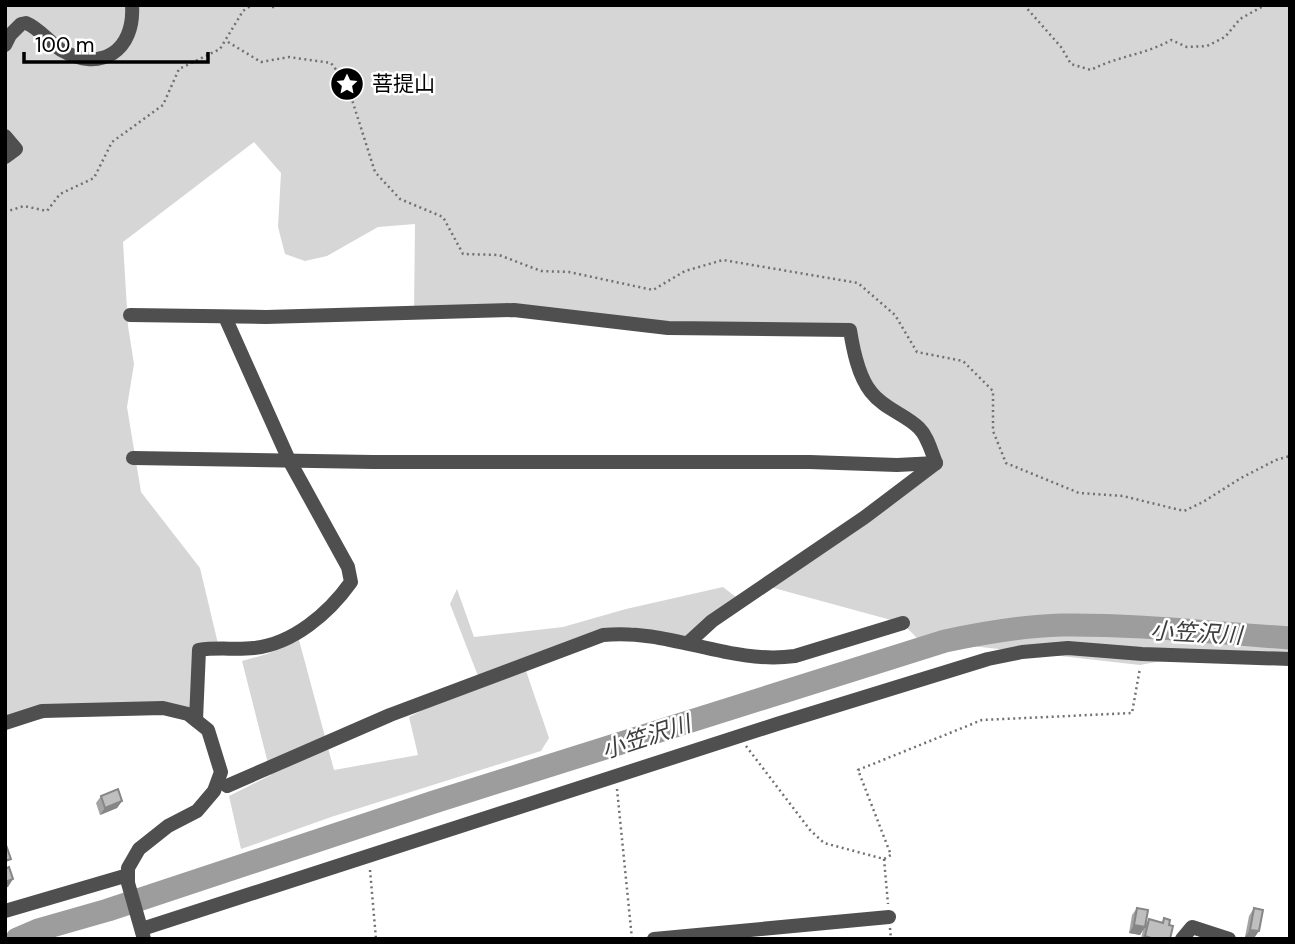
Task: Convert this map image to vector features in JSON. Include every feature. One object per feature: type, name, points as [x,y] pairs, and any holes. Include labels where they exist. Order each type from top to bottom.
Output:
[{"type":"street","points":[[5,45],[10,35],[21,24],[26,23],[63,51],[88,60],[104,56],[124,45],[130,33],[132,5]]},
{"type":"street","points":[[5,136],[16,149],[5,158]]},
{"type":"street","points":[[130,315],[225,317],[514,310],[668,328],[850,330],[852,345],[868,390],[881,403],[918,427],[926,438],[936,463]]},
{"type":"street","points":[[196,720],[199,650],[257,648],[293,635],[321,616],[351,582],[348,567],[289,460],[225,317]]},
{"type":"street","points":[[133,458],[897,465],[936,463]]},
{"type":"street","points":[[688,643],[712,621],[865,517],[936,463]]},
{"type":"street","points":[[226,786],[390,715],[603,635],[637,634],[739,656],[777,658],[795,656],[903,623]]},
{"type":"street","points":[[5,723],[42,712],[163,708],[188,714],[208,730],[221,772],[214,791],[197,811],[168,826],[139,849],[128,868],[128,879],[142,930],[988,659],[1022,652],[1068,649],[1290,659]]},
{"type":"street","points":[[5,911],[128,879]]},
{"type":"street","points":[[654,939],[889,917]]},
{"type":"street","points":[[1182,939],[1192,927],[1230,939]]},
{"type":"path","points":[[5,212],[24,205],[47,211],[60,194],[94,178],[112,142],[163,105],[179,69],[220,48],[243,10],[252,5]]},
{"type":"path","points":[[267,5],[276,8],[276,5]]},
{"type":"path","points":[[1024,5],[1061,47],[1071,64],[1091,70],[1109,60],[1154,50],[1171,40],[1187,47],[1207,46],[1225,37],[1240,19],[1265,5]]},
{"type":"path","points":[[228,42],[261,62],[289,57],[331,63],[347,85],[375,172],[400,199],[443,217],[463,254],[499,255],[541,271],[569,272],[653,289],[685,271],[723,260],[858,283],[895,315],[917,352],[963,360],[993,391],[993,431],[1006,463],[1079,493],[1124,496],[1184,511],[1241,478],[1290,456]]},
{"type":"path","points":[[739,737],[810,830],[824,843],[884,859],[891,855],[858,770],[982,720],[1132,713],[1142,654]]},
{"type":"path","points":[[616,776],[632,939]]},
{"type":"path","points":[[369,856],[376,939]]},
{"type":"path","points":[[884,859],[891,939]]},
{"type":"shaded area","points":[[5,5],[1290,5],[1290,662],[1167,660],[1140,665],[919,640],[902,623],[770,587],[936,463],[920,429],[868,390],[850,330],[668,328],[514,310],[414,313],[415,224],[378,227],[327,256],[305,261],[285,254],[278,227],[281,173],[254,142],[123,242],[128,326],[134,364],[127,407],[141,492],[200,568],[219,648],[199,650],[196,715],[83,710],[5,727]]},
{"type":"shaded area","points":[[723,587],[741,601],[691,640],[632,627],[524,665],[549,738],[541,751],[331,817],[241,849],[229,796],[271,775],[242,661],[299,640],[334,770],[418,755],[409,717],[480,681],[450,604],[457,589],[474,637],[563,627],[626,609]]},
{"type":"building","points":[[118,789],[122,801],[105,808],[101,796]]},
{"type":"building","points":[[5,846],[11,859],[5,861]]},
{"type":"building","points":[[9,867],[13,879],[5,882],[5,869]]},
{"type":"building","points":[[1137,908],[1148,910],[1145,927],[1134,925]]},
{"type":"building","points":[[1254,908],[1263,910],[1259,931],[1250,930]]},
{"type":"building","points":[[1164,918],[1170,920],[1169,925],[1173,926],[1170,939],[1145,936],[1149,919],[1163,923]]},
{"type":"waterway","name":"小笠沢川","points":[[17,939],[434,802],[945,641],[1002,630],[1061,625],[1147,627],[1290,638]]},
{"type":"place","name":"菩提山","points":[[347,84]]}]
